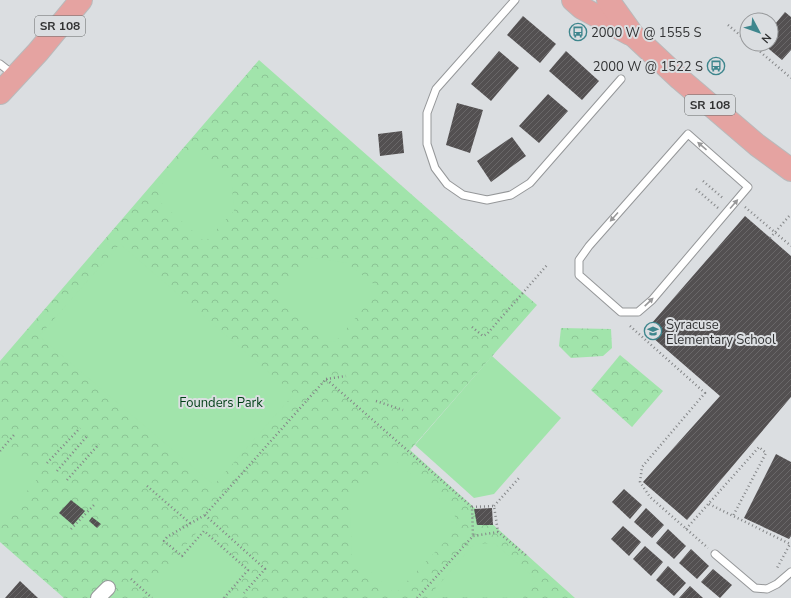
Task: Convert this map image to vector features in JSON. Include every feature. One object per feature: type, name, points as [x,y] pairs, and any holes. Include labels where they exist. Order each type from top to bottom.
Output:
[{"type":"main road","name":"SR 108","points":[[0,93],[8,70],[38,52],[81,0]]},
{"type":"main road","name":"SR 108","points":[[572,0],[582,8],[633,35]]},
{"type":"main road","name":"SR 108","points":[[608,0],[633,35],[757,145],[791,170]]},
{"type":"lane","points":[[515,0],[436,89],[429,107],[427,113],[427,144],[435,168],[447,184],[463,195],[488,200],[511,195],[530,183],[621,79]]},
{"type":"lane","points":[[688,134],[748,187],[732,206],[652,300],[638,312],[621,312],[579,275],[579,260],[589,246],[688,134]]},
{"type":"lane","points":[[715,554],[755,588],[767,589],[777,584],[791,572]]},
{"type":"path","points":[[728,25],[739,34]]},
{"type":"path","points":[[760,52],[791,78]]},
{"type":"path","points":[[703,181],[732,206]]},
{"type":"path","points":[[696,189],[725,214]]},
{"type":"path","points":[[745,207],[791,246]]},
{"type":"path","points":[[770,238],[791,214]]},
{"type":"path","points":[[472,327],[483,336],[487,334],[548,264]]},
{"type":"path","points":[[630,326],[705,393],[642,467],[640,482],[650,497],[715,554]]},
{"type":"path","points":[[224,598],[248,570],[204,531],[182,556],[164,541],[167,537],[205,515],[326,379],[346,376]]},
{"type":"path","points":[[326,379],[472,507],[494,506],[519,478]]},
{"type":"path","points":[[376,401],[403,410]]},
{"type":"path","points":[[47,463],[80,428]]},
{"type":"path","points":[[0,451],[14,434]]},
{"type":"path","points":[[57,471],[88,435]]},
{"type":"path","points":[[67,480],[98,444]]},
{"type":"path","points":[[686,529],[759,447],[766,453],[733,516]]},
{"type":"path","points":[[147,486],[191,524]]},
{"type":"path","points":[[709,504],[790,544],[767,589]]},
{"type":"path","points":[[71,529],[94,505]]},
{"type":"path","points":[[494,506],[498,532],[528,557]]},
{"type":"path","points":[[472,507],[473,536]]},
{"type":"path","points":[[205,515],[265,569],[244,593]]},
{"type":"path","points":[[417,598],[473,536],[498,532]]},
{"type":"path","points":[[131,579],[152,598]]},
{"type":"green space","name":"Founders Park","points":[[259,60],[537,305],[410,450],[575,598],[64,598],[0,542],[0,361]]},
{"type":"green space","points":[[195,146],[231,175],[234,211],[205,242],[161,203],[159,187]]},
{"type":"green space","points":[[120,244],[294,394],[214,485],[39,336]]},
{"type":"green space","points":[[308,257],[347,263],[380,289],[336,341],[324,342],[273,294]]},
{"type":"green space","points":[[561,328],[611,329],[612,348],[603,356],[571,358],[559,346]]},
{"type":"green space","points":[[620,355],[663,391],[632,427],[591,390]]},
{"type":"green space","points":[[492,356],[561,418],[494,494],[474,498],[415,445]]},
{"type":"green space","points":[[0,441],[39,477],[0,523]]},
{"type":"green space","points":[[389,455],[454,511],[457,529],[395,594],[352,556],[350,500]]},
{"type":"green space","points":[[198,531],[245,572],[221,598],[158,598],[148,589]]},
{"type":"green space","points":[[494,543],[537,580],[523,598],[428,597],[474,544]]},
{"type":"building","points":[[785,12],[791,17],[791,50],[782,60],[772,52],[779,52],[779,19]]},
{"type":"building","points":[[523,16],[556,44],[540,63],[507,35]]},
{"type":"building","points":[[499,51],[519,68],[491,101],[471,84]]},
{"type":"building","points":[[566,51],[599,81],[582,100],[549,71]]},
{"type":"building","points":[[548,94],[568,111],[539,143],[519,126]]},
{"type":"building","points":[[457,103],[483,110],[470,153],[446,145]]},
{"type":"building","points":[[402,131],[404,153],[380,156],[378,134]]},
{"type":"building","points":[[512,137],[526,156],[491,182],[477,161]]},
{"type":"building","points":[[745,216],[791,256],[791,397],[687,520],[643,482],[720,396],[645,331]]},
{"type":"building","points":[[776,454],[791,462],[791,536],[789,539],[744,518]]},
{"type":"building","points":[[624,489],[642,505],[630,519],[612,502]]},
{"type":"building","points":[[71,500],[85,511],[73,525],[59,513]]},
{"type":"building","points":[[492,508],[493,525],[477,525],[474,509]]},
{"type":"building","points":[[646,508],[664,525],[652,538],[634,522]]},
{"type":"building","points":[[92,517],[101,524],[97,528],[89,521]]},
{"type":"building","points":[[623,526],[641,542],[629,556],[611,539]]},
{"type":"building","points":[[668,529],[686,546],[674,559],[656,543]]},
{"type":"building","points":[[645,546],[663,562],[651,576],[633,559]]},
{"type":"building","points":[[691,549],[709,566],[697,579],[679,563]]},
{"type":"building","points":[[668,566],[686,583],[674,596],[656,580]]},
{"type":"building","points":[[713,569],[732,585],[720,598],[701,582]]},
{"type":"building","points":[[20,581],[38,598],[5,598]]},
{"type":"building","points":[[690,586],[703,598],[679,598]]},
{"type":"place","name":"2000 W @ 1555 S","points":[[578,32]]},
{"type":"place","name":"2000 W @ 1522 S","points":[[716,66]]},
{"type":"place","name":"Syracuse Elementary School","points":[[653,331]]}]
